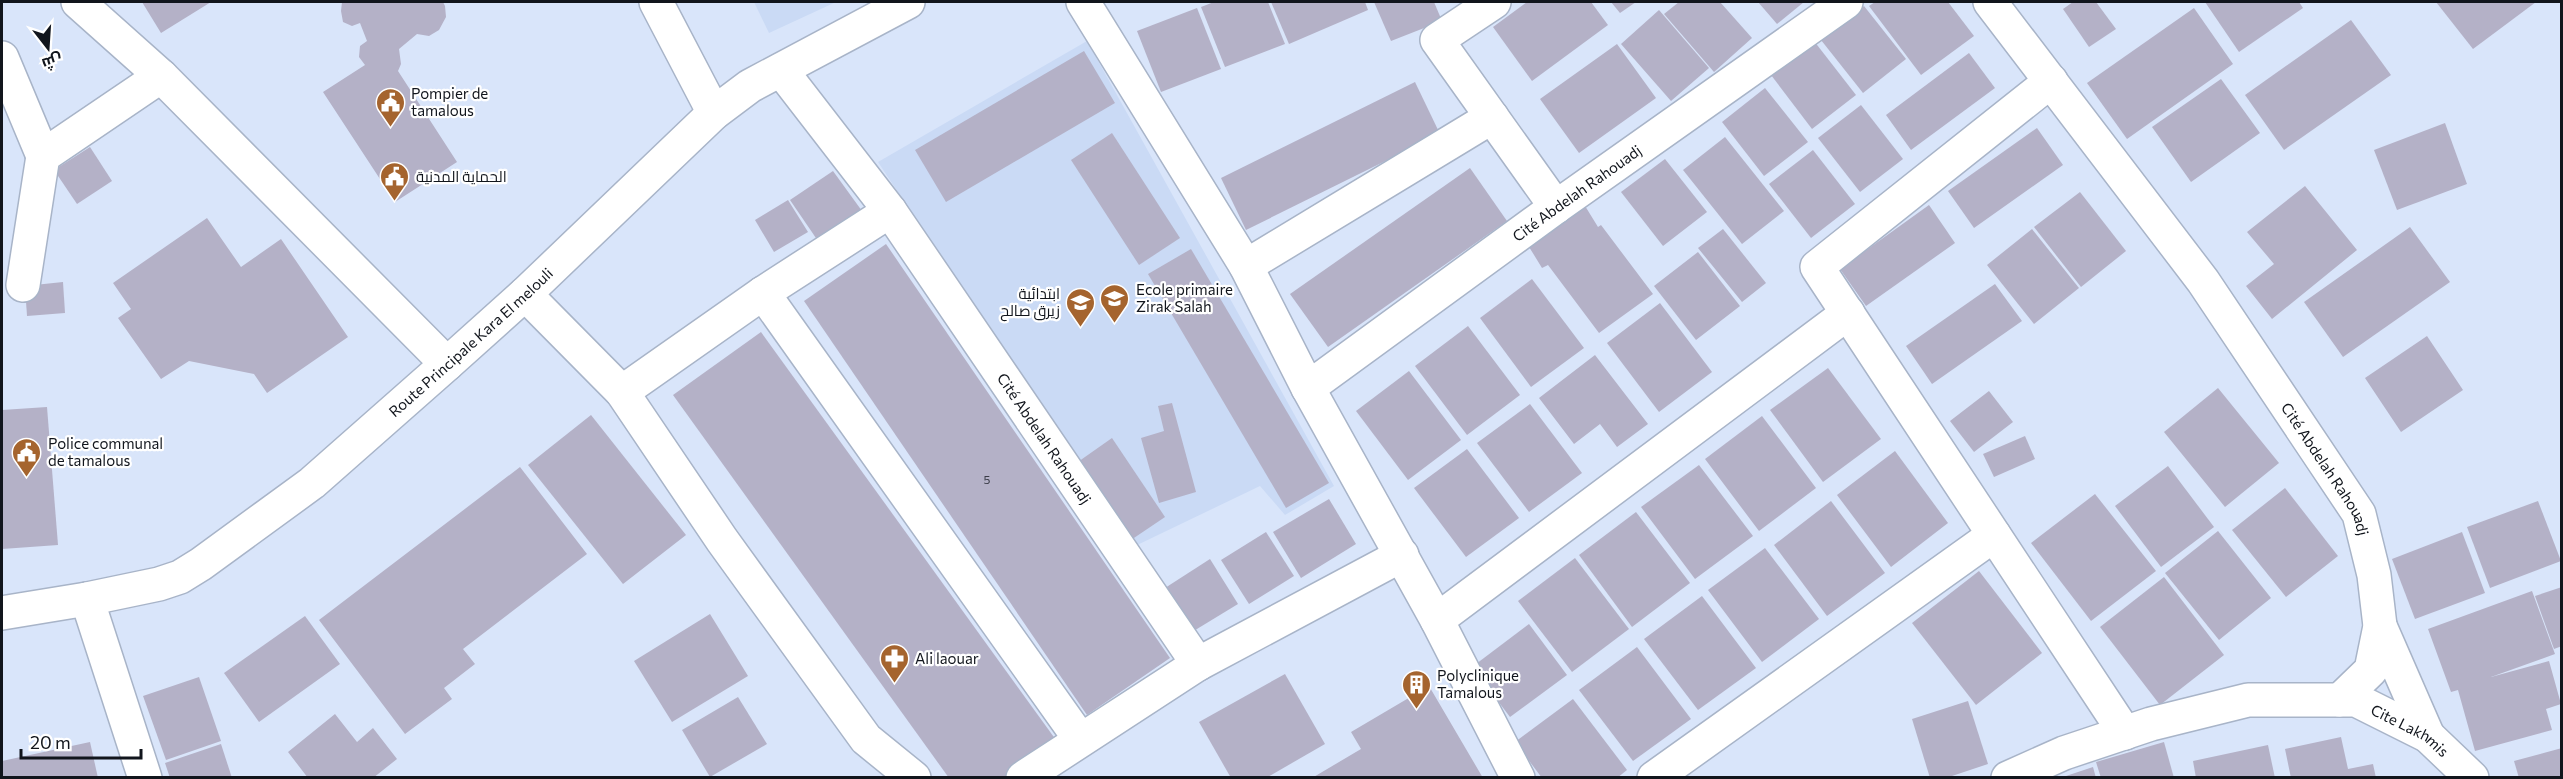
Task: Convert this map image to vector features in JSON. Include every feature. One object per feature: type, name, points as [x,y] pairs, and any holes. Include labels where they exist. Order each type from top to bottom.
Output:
[{"type":"street","points":[[78,2],[161,76],[447,364]]},
{"type":"street","points":[[656,2],[714,112]]},
{"type":"street","name":"Route Principale Kara El melouli","points":[[2,613],[159,584],[180,577],[201,564],[312,483],[525,294],[714,112],[750,86],[908,2]]},
{"type":"street","points":[[1083,2],[1245,266],[1308,388],[1437,620],[1518,777]]},
{"type":"street","points":[[1494,2],[1437,40],[1556,207]]},
{"type":"street","name":"Cité Abdelah Rahouadj","points":[[1308,388],[1556,207],[1846,2]]},
{"type":"street","name":"Cité Abdelah Rahouadj","points":[[1990,2],[2203,281],[2359,514],[2374,574],[2380,626],[2371,670],[2340,700]]},
{"type":"street","points":[[2,58],[43,156],[23,285]]},
{"type":"street","name":"Cité Abdelah Rahouadj","points":[[781,70],[890,211],[1198,664]]},
{"type":"street","points":[[43,156],[161,76]]},
{"type":"street","points":[[2051,81],[1817,267],[2125,733]]},
{"type":"street","points":[[1245,266],[1492,117]]},
{"type":"street","points":[[621,392],[763,293],[890,211]]},
{"type":"street","points":[[763,293],[1080,739]]},
{"type":"street","points":[[525,294],[621,392],[722,540],[866,739],[914,777]]},
{"type":"street","points":[[1437,620],[1848,313]]},
{"type":"street","points":[[1654,777],[1994,535]]},
{"type":"street","points":[[1023,777],[1198,664],[1402,555]]},
{"type":"street","points":[[87,599],[145,777]]},
{"type":"street","points":[[2380,626],[2428,736]]},
{"type":"street","points":[[2008,777],[2064,753],[2125,733],[2248,700],[2340,700]]},
{"type":"street","name":"Cite Lakhmis","points":[[2340,700],[2356,700],[2428,736],[2472,777]]},
{"type":"shaded area","points":[[754,2],[836,2],[769,33]]},
{"type":"shaded area","name":"Ecole primaire Zirak Salah","points":[[1087,41],[1334,486],[1285,515],[1260,486],[1133,547],[878,162]]},
{"type":"building","points":[[142,2],[211,2],[161,33]]},
{"type":"building","name":"Pompier de tamalous","points":[[342,2],[443,2],[445,6],[446,17],[439,30],[429,36],[417,34],[399,49],[401,64],[398,71],[457,162],[395,202],[323,92],[365,65],[359,57],[360,46],[367,41],[360,23],[352,26],[343,22]]},
{"type":"building","points":[[1214,2],[1268,2],[1285,44],[1225,67],[1201,7]]},
{"type":"building","points":[[1271,2],[1365,2],[1368,10],[1289,44]]},
{"type":"building","points":[[1374,2],[1434,2],[1442,21],[1391,41]]},
{"type":"building","points":[[1527,2],[1591,2],[1608,25],[1532,81],[1493,27]]},
{"type":"building","points":[[1611,2],[1636,2],[1620,13]]},
{"type":"building","points":[[1679,2],[1720,2],[1752,38],[1714,72],[1664,14]]},
{"type":"building","points":[[1758,2],[1804,2],[1777,24]]},
{"type":"building","points":[[1875,2],[1948,2],[1974,36],[1921,75],[1869,6]]},
{"type":"building","points":[[2073,2],[2096,2],[2116,29],[2089,47],[2063,9]]},
{"type":"building","points":[[2205,2],[2299,2],[2303,8],[2239,52]]},
{"type":"building","points":[[2436,2],[2536,2],[2473,49]]},
{"type":"building","points":[[1864,6],[1906,59],[1863,93],[1821,40]]},
{"type":"building","points":[[1197,8],[1221,69],[1161,92],[1137,31]]},
{"type":"building","points":[[2194,8],[2233,64],[2127,139],[2087,83]]},
{"type":"building","points":[[1659,10],[1709,68],[1671,101],[1621,44]]},
{"type":"building","points":[[2351,20],[2391,75],[2284,150],[2245,95]]},
{"type":"building","points":[[1814,41],[1856,95],[1812,129],[1771,75]]},
{"type":"building","points":[[1617,44],[1656,98],[1579,153],[1540,99]]},
{"type":"building","points":[[1084,51],[1115,103],[946,202],[915,150]]},
{"type":"building","points":[[1969,53],[1995,88],[1911,150],[1886,115]]},
{"type":"building","points":[[2221,79],[2260,133],[2191,182],[2152,127]]},
{"type":"building","points":[[1415,82],[1440,134],[1246,230],[1221,178]]},
{"type":"building","points":[[1765,88],[1808,142],[1764,176],[1722,122]]},
{"type":"building","points":[[1861,105],[1903,159],[1860,192],[1818,138]]},
{"type":"building","points":[[2445,123],[2467,184],[2397,210],[2374,150]]},
{"type":"building","points":[[2037,128],[2063,165],[1974,228],[1948,191]]},
{"type":"building","points":[[1112,133],[1180,238],[1139,265],[1071,160]]},
{"type":"building","points":[[1725,137],[1784,211],[1742,244],[1683,170]]},
{"type":"building","points":[[90,147],[112,181],[77,204],[54,170]]},
{"type":"building","points":[[1813,150],[1855,204],[1811,238],[1769,184]]},
{"type":"building","points":[[1665,159],[1707,212],[1663,246],[1621,192]]},
{"type":"building","points":[[1470,168],[1507,221],[1328,347],[1290,294]]},
{"type":"building","points":[[833,171],[862,211],[818,241],[790,200]]},
{"type":"building","points":[[2305,186],[2357,250],[2272,319],[2246,286],[2274,264],[2247,232]]},
{"type":"building","points":[[2080,192],[2126,251],[2081,287],[2034,227]]},
{"type":"building","points":[[788,200],[808,232],[774,252],[755,220]]},
{"type":"building","points":[[1582,201],[1598,227],[1601,225],[1653,294],[1599,333],[1548,265],[1542,268],[1523,237]]},
{"type":"building","points":[[1929,205],[1955,243],[1866,306],[1840,269]]},
{"type":"building","points":[[207,218],[241,267],[281,239],[348,337],[267,393],[254,374],[189,361],[161,379],[118,318],[131,309],[113,283]]},
{"type":"building","points":[[2410,227],[2450,282],[2343,357],[2304,302]]},
{"type":"building","points":[[1723,229],[1766,283],[1742,302],[1698,248]]},
{"type":"building","points":[[2032,229],[2079,288],[2034,324],[1987,265]]},
{"type":"building","points":[[886,244],[1170,658],[1087,715],[804,301]]},
{"type":"building","points":[[1191,249],[1329,483],[1286,508],[1148,274]]},
{"type":"building","points":[[1698,252],[1740,306],[1696,340],[1654,286]]},
{"type":"building","points":[[1532,279],[1584,348],[1531,387],[1480,318]]},
{"type":"building","points":[[63,282],[65,313],[27,316],[25,286]]},
{"type":"building","points":[[1995,284],[2022,321],[1932,384],[1906,346]]},
{"type":"building","points":[[1660,303],[1712,372],[1659,412],[1607,343]]},
{"type":"building","points":[[1468,326],[1520,395],[1467,435],[1415,366]]},
{"type":"building","points":[[761,332],[1056,740],[1003,778],[949,778],[673,395]]},
{"type":"building","points":[[2427,336],[2463,390],[2401,432],[2365,378]]},
{"type":"building","points":[[1595,355],[1648,424],[1617,447],[1600,424],[1574,444],[1539,398]]},
{"type":"building","points":[[1828,368],[1881,439],[1823,482],[1770,410]]},
{"type":"building","points":[[1409,371],[1461,440],[1408,480],[1356,411]]},
{"type":"building","points":[[2218,388],[2279,463],[2225,507],[2164,432]]},
{"type":"building","points":[[1989,391],[2013,422],[1974,452],[1950,421]]},
{"type":"building","points":[[1172,403],[1196,492],[1159,503],[1141,438],[1164,431],[1158,406]]},
{"type":"building","points":[[1530,404],[1582,473],[1529,512],[1477,443]]},
{"type":"building","name":"Police communal de tamalous","points":[[47,407],[58,545],[2,549],[2,410]]},
{"type":"building","points":[[591,415],[686,535],[623,584],[528,465]]},
{"type":"building","points":[[1762,416],[1816,488],[1759,531],[1705,459]]},
{"type":"building","points":[[2025,436],[2035,459],[1994,477],[1983,454]]},
{"type":"building","points":[[1112,438],[1165,517],[1128,542],[1075,464]]},
{"type":"building","points":[[1467,449],[1519,518],[1466,557],[1414,488]]},
{"type":"building","points":[[1895,451],[1948,523],[1891,567],[1837,495]]},
{"type":"building","points":[[1699,465],[1753,536],[1695,579],[1641,507]]},
{"type":"building","points":[[2168,466],[2214,527],[2161,567],[2115,506]]},
{"type":"building","points":[[520,467],[587,554],[463,649],[475,664],[444,688],[452,699],[405,734],[319,620]]},
{"type":"building","points":[[2285,488],[2338,556],[2286,597],[2232,530]]},
{"type":"building","points":[[2095,494],[2156,571],[2091,621],[2031,543]]},
{"type":"building","points":[[1329,499],[1356,544],[1301,578],[1273,532]]},
{"type":"building","points":[[1831,501],[1885,573],[1827,616],[1774,545]]},
{"type":"building","points":[[2538,501],[2561,561],[2490,588],[2467,527]]},
{"type":"building","points":[[1636,512],[1690,583],[1632,627],[1579,555]]},
{"type":"building","points":[[2218,531],[2271,598],[2219,640],[2165,573]]},
{"type":"building","points":[[1266,532],[1294,576],[1249,604],[1221,560]]},
{"type":"building","points":[[2462,532],[2485,593],[2415,619],[2392,559]]},
{"type":"building","points":[[1765,548],[1819,619],[1762,662],[1708,590]]},
{"type":"building","points":[[1575,558],[1629,629],[1572,672],[1518,601]]},
{"type":"building","points":[[1210,559],[1238,604],[1192,632],[1165,588]]},
{"type":"building","points":[[1979,571],[2042,653],[1976,705],[1912,623]]},
{"type":"building","points":[[2164,577],[2224,655],[2160,705],[2100,627]]},
{"type":"building","points":[[2562,587],[2562,646],[2554,649],[2535,596]]},
{"type":"building","points":[[2532,591],[2555,654],[2491,677],[2549,661],[2561,704],[2546,709],[2552,730],[2475,751],[2458,690],[2451,692],[2428,629]]},
{"type":"building","points":[[1702,596],[1756,668],[1698,710],[1644,639]]},
{"type":"building","points":[[710,614],[748,676],[672,722],[634,661]]},
{"type":"building","points":[[305,616],[340,664],[259,722],[224,673]]},
{"type":"building","points":[[1529,624],[1567,675],[1510,717],[1472,667]]},
{"type":"building","points":[[1637,647],[1691,719],[1633,761],[1579,690]]},
{"type":"building","points":[[1285,674],[1325,744],[1266,778],[1231,778],[1199,722]]},
{"type":"building","points":[[199,677],[221,741],[166,760],[143,696]]},
{"type":"building","name":"Polyclinique Tamalous","points":[[1429,686],[1483,778],[1312,778],[1361,749],[1351,732]]},
{"type":"building","points":[[738,697],[767,744],[710,777],[682,730]]},
{"type":"building","points":[[1573,699],[1627,770],[1617,778],[1542,778],[1515,742]]},
{"type":"building","points":[[1968,701],[1988,764],[1946,778],[1930,778],[1912,719]]},
{"type":"building","points":[[335,714],[357,742],[373,728],[397,759],[373,778],[308,778],[288,752]]},
{"type":"building","points":[[2341,737],[2348,769],[2373,764],[2376,778],[2291,778],[2285,749]]},
{"type":"building","points":[[90,742],[98,778],[2,778],[2,761]]},
{"type":"building","points":[[2164,742],[2174,778],[2101,778],[2096,762]]},
{"type":"building","points":[[221,744],[232,778],[170,778],[165,763]]},
{"type":"building","points":[[2268,745],[2275,778],[2196,778],[2193,761]]},
{"type":"building","points":[[2562,748],[2562,778],[2519,778],[2514,761]]},
{"type":"building","points":[[2093,767],[2096,778],[2063,778],[2063,777]]},
{"type":"place","name":"Pompier de tamalous","points":[[390,128]]},
{"type":"place","name":"الحماية المدنية","points":[[395,202]]},
{"type":"place","name":"Ecole primaire Zirak Salah","points":[[1115,324]]},
{"type":"place","name":"ابتدائية زيرق صالح","points":[[1081,328]]},
{"type":"place","name":"Police communal de tamalous","points":[[27,478]]},
{"type":"place","name":"Ali laouar","points":[[894,684]]},
{"type":"place","name":"Polyclinique Tamalous","points":[[1416,710]]}]
